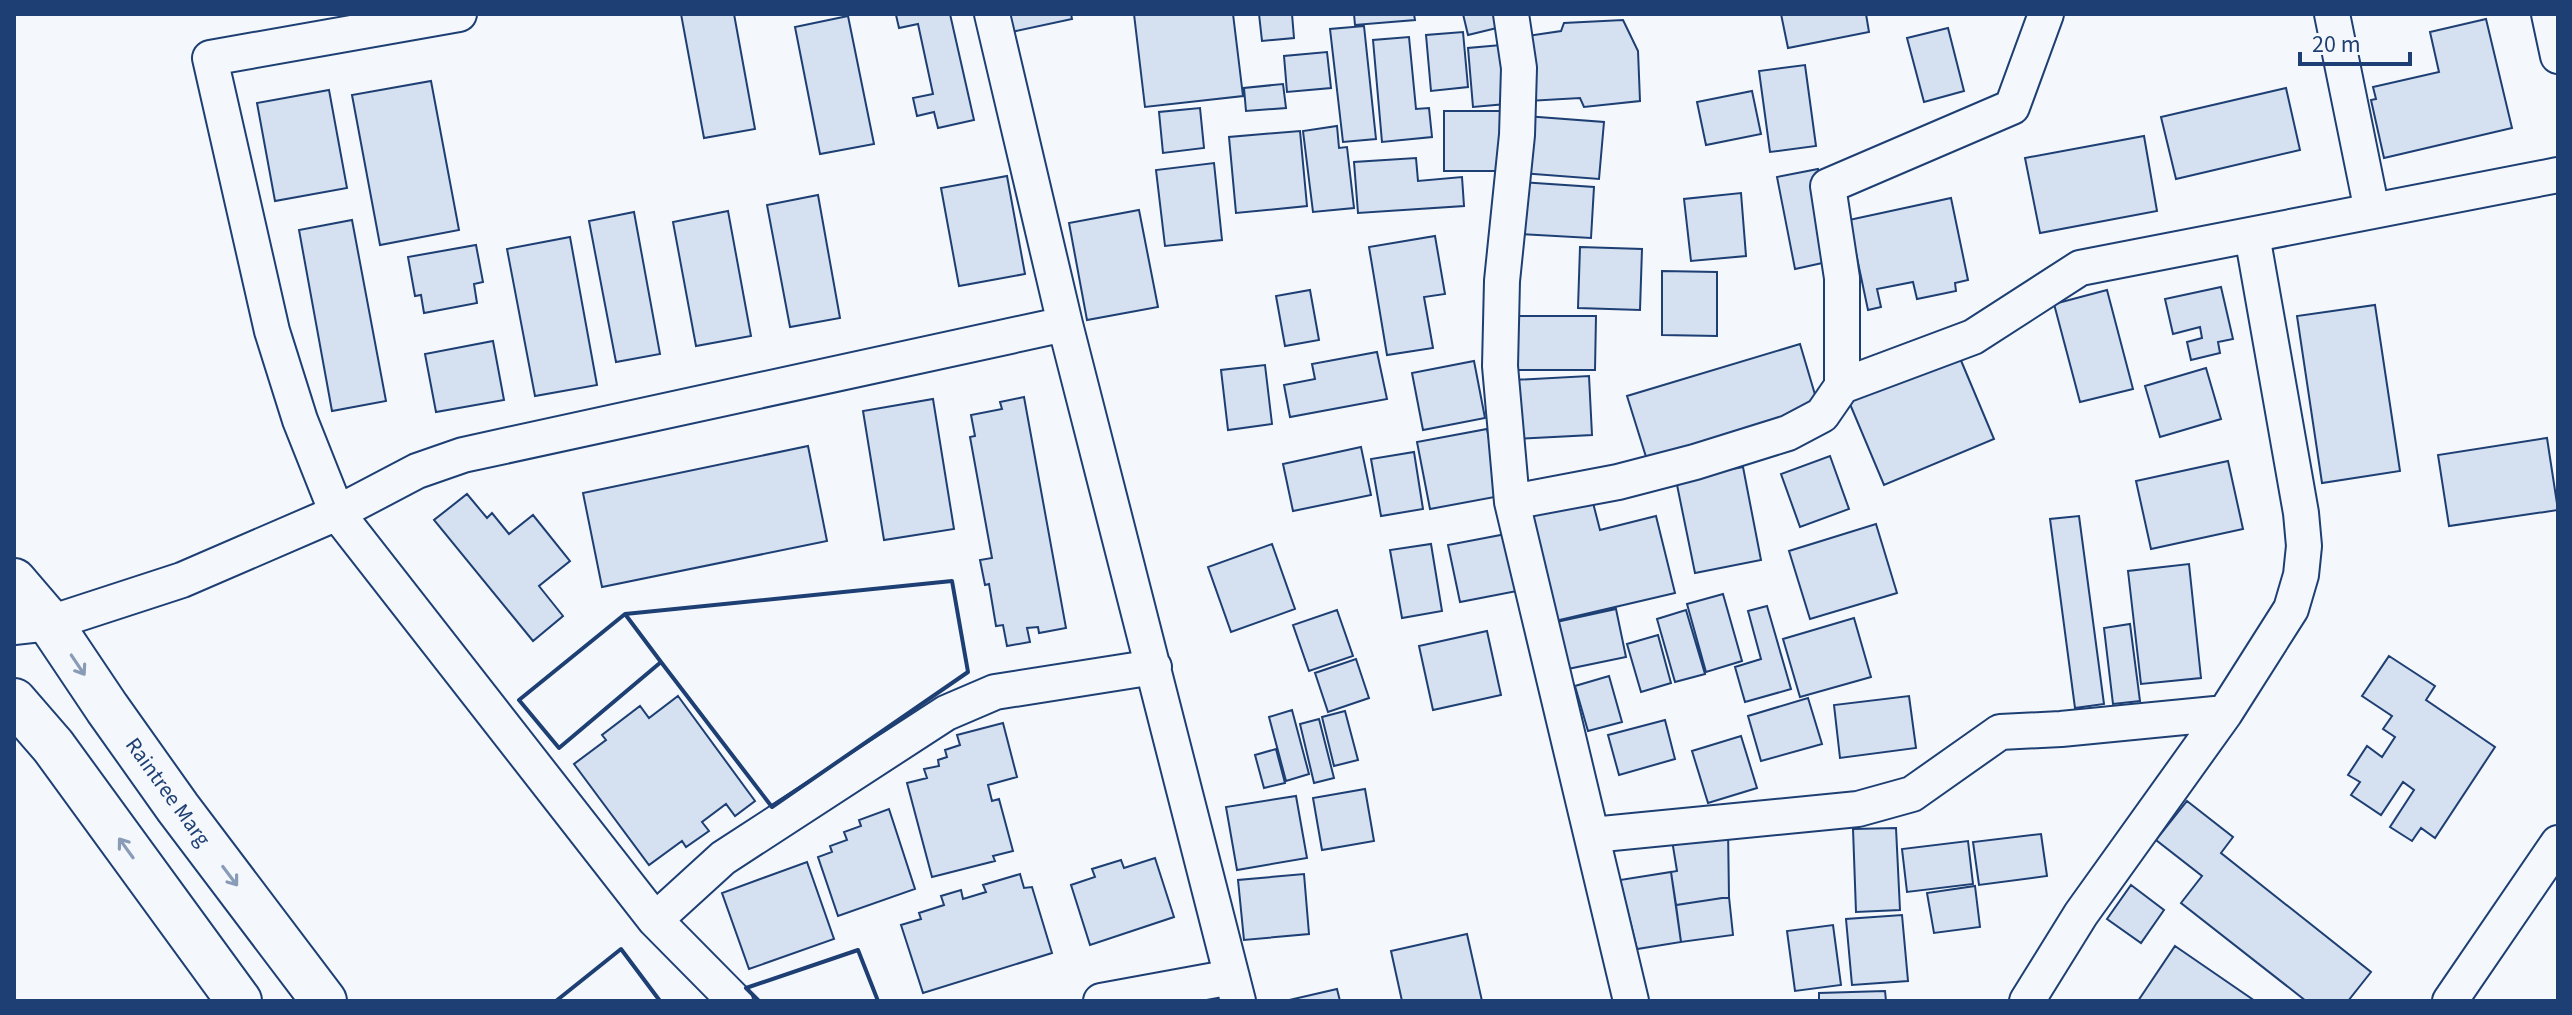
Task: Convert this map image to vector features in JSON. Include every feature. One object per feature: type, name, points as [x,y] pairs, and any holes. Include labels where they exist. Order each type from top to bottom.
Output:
[{"type":"main road","name":"Raintree Marg","points":[[14,581],[32,625],[107,708],[178,808],[324,1001]]},
{"type":"main road","points":[[14,701],[53,746],[239,1001]]},
{"type":"street","points":[[459,14],[210,58],[272,331],[300,420],[337,513],[655,920],[735,1001]]},
{"type":"street","points":[[992,14],[1065,324],[1235,989],[1101,1001]]},
{"type":"street","points":[[1511,14],[1519,68],[1517,135],[1502,281],[1500,366],[1512,502],[1631,1001]]},
{"type":"street","points":[[1512,502],[1618,482],[1695,462],[1788,433],[1822,415],[1842,386],[1842,278],[1828,186],[2012,107],[2046,14]]},
{"type":"street","points":[[2332,14],[2372,211]]},
{"type":"street","points":[[2549,14],[2558,56]]},
{"type":"street","points":[[1842,386],[1973,337],[2080,268],[2558,175]]},
{"type":"street","points":[[2027,1001],[2081,914],[2225,713],[2291,609],[2301,575],[2304,546],[2301,513],[2252,235]]},
{"type":"street","points":[[32,625],[182,580],[337,513],[417,471],[463,455],[1065,324]]},
{"type":"street","points":[[655,920],[723,858],[946,713],[995,692],[1154,667]]},
{"type":"street","points":[[1592,835],[1858,809],[1912,794],[2000,732],[2225,713]]},
{"type":"street","points":[[2450,1001],[2558,843]]},
{"type":"building","points":[[681,14],[734,14],[755,129],[704,138]]},
{"type":"building","points":[[950,14],[974,120],[938,128],[934,112],[917,116],[913,98],[933,94],[918,24],[899,28],[896,15]]},
{"type":"building","points":[[1003,14],[1071,14],[1072,19],[1007,33]]},
{"type":"building","points":[[1134,14],[1233,14],[1243,96],[1145,107]]},
{"type":"building","points":[[1259,14],[1292,14],[1294,38],[1262,41]]},
{"type":"building","points":[[1354,14],[1414,14],[1415,20],[1355,25]]},
{"type":"building","points":[[1463,14],[1502,14],[1505,26],[1468,35]]},
{"type":"building","points":[[1781,14],[1866,14],[1869,32],[1788,48]]},
{"type":"building","points":[[848,16],[874,144],[820,154],[795,27]]},
{"type":"building","points":[[2486,19],[2512,128],[2384,158],[2371,100],[2376,99],[2373,87],[2439,72],[2430,32]]},
{"type":"building","points":[[1623,20],[1638,51],[1640,101],[1584,107],[1580,98],[1528,101],[1521,37],[1561,31],[1564,23]]},
{"type":"building","points":[[1364,26],[1376,139],[1343,142],[1330,29]]},
{"type":"building","points":[[1948,28],[1964,91],[1924,102],[1907,38]]},
{"type":"building","points":[[1463,32],[1468,87],[1431,91],[1426,35]]},
{"type":"building","points":[[1409,37],[1416,109],[1429,108],[1432,137],[1382,142],[1373,40]]},
{"type":"building","points":[[1501,45],[1506,104],[1473,107],[1468,48]]},
{"type":"building","points":[[1327,52],[1331,88],[1287,92],[1284,56]]},
{"type":"building","points":[[1805,65],[1816,146],[1770,152],[1759,71]]},
{"type":"building","points":[[431,81],[459,230],[380,245],[352,95]]},
{"type":"building","points":[[1283,84],[1286,108],[1246,111],[1244,88]]},
{"type":"building","points":[[2286,88],[2300,150],[2176,179],[2161,117]]},
{"type":"building","points":[[329,90],[347,188],[275,201],[257,103]]},
{"type":"building","points":[[1752,91],[1761,134],[1706,145],[1697,102]]},
{"type":"building","points":[[1200,108],[1204,148],[1163,153],[1159,112]]},
{"type":"building","points":[[1444,111],[1506,111],[1506,171],[1444,171]]},
{"type":"building","points":[[1525,116],[1604,122],[1599,179],[1521,173]]},
{"type":"building","points":[[1337,126],[1339,148],[1347,147],[1354,208],[1313,212],[1303,131]]},
{"type":"building","points":[[1300,131],[1307,206],[1236,213],[1229,137]]},
{"type":"building","points":[[2144,136],[2157,211],[2040,233],[2025,158]]},
{"type":"building","points":[[1416,158],[1418,181],[1462,177],[1464,206],[1358,213],[1354,162]]},
{"type":"building","points":[[1214,163],[1222,240],[1165,246],[1156,170]]},
{"type":"building","points":[[1818,169],[1836,260],[1795,269],[1777,177]]},
{"type":"building","points":[[1007,176],[1025,274],[959,286],[941,188]]},
{"type":"building","points":[[1520,182],[1594,187],[1591,238],[1518,234]]},
{"type":"building","points":[[1741,193],[1746,256],[1691,261],[1684,199]]},
{"type":"building","points":[[818,195],[840,318],[790,327],[767,205]]},
{"type":"building","points":[[1951,198],[1968,280],[1955,283],[1956,291],[1917,299],[1913,282],[1877,289],[1881,307],[1868,310],[1849,220]]},
{"type":"building","points":[[1139,210],[1158,307],[1087,320],[1069,223]]},
{"type":"building","points":[[728,211],[751,336],[696,346],[673,222]]},
{"type":"building","points":[[634,212],[660,354],[616,362],[589,221]]},
{"type":"building","points":[[352,220],[386,401],[332,411],[299,230]]},
{"type":"building","points":[[1435,236],[1445,294],[1424,297],[1433,348],[1387,355],[1369,247]]},
{"type":"building","points":[[570,237],[597,385],[535,396],[507,249]]},
{"type":"building","points":[[476,245],[483,282],[474,284],[477,303],[424,313],[421,295],[415,296],[408,257]]},
{"type":"building","points":[[1580,247],[1642,249],[1640,310],[1578,308]]},
{"type":"building","points":[[1662,271],[1717,272],[1717,336],[1662,335]]},
{"type":"building","points":[[2221,287],[2233,339],[2218,342],[2220,353],[2191,360],[2187,342],[2202,338],[2200,327],[2173,334],[2165,299]]},
{"type":"building","points":[[1310,290],[1319,340],[1285,346],[1276,296]]},
{"type":"building","points":[[2107,290],[2133,389],[2080,402],[2054,304]]},
{"type":"building","points":[[2375,305],[2400,471],[2322,483],[2297,316]]},
{"type":"building","points":[[1517,316],[1596,316],[1595,370],[1518,370]]},
{"type":"building","points":[[493,341],[504,400],[436,412],[425,354]]},
{"type":"building","points":[[1800,344],[1819,408],[1647,460],[1627,396]]},
{"type":"building","points":[[1957,351],[1994,439],[1884,485],[1847,397]]},
{"type":"building","points":[[1377,352],[1387,399],[1290,417],[1284,385],[1315,379],[1312,364]]},
{"type":"building","points":[[1474,361],[1485,418],[1423,430],[1412,373]]},
{"type":"building","points":[[1265,365],[1272,424],[1228,430],[1221,370]]},
{"type":"building","points":[[2206,368],[2221,419],[2160,437],[2145,386]]},
{"type":"building","points":[[1589,376],[1592,435],[1516,439],[1513,380]]},
{"type":"building","points":[[1024,397],[1066,628],[1039,633],[1038,627],[1027,628],[1030,642],[1007,646],[1003,625],[996,626],[989,584],[985,585],[980,560],[992,558],[970,437],[975,436],[971,415],[1002,409],[1000,402]]},
{"type":"building","points":[[933,399],[954,529],[884,540],[863,411]]},
{"type":"building","points":[[1487,429],[1500,496],[1430,509],[1417,442]]},
{"type":"building","points":[[2547,438],[2558,510],[2449,526],[2438,455]]},
{"type":"building","points":[[808,446],[827,541],[602,587],[583,493]]},
{"type":"building","points":[[1361,447],[1371,495],[1293,511],[1283,464]]},
{"type":"building","points":[[1414,452],[1423,509],[1381,516],[1371,459]]},
{"type":"building","points":[[1830,456],[1849,509],[1800,527],[1781,474]]},
{"type":"building","points":[[2228,461],[2243,529],[2151,549],[2136,481]]},
{"type":"building","points":[[1743,467],[1761,560],[1695,573],[1676,480]]},
{"type":"building","points":[[467,494],[487,518],[492,513],[509,534],[533,515],[570,561],[539,586],[563,616],[533,641],[434,520]]},
{"type":"building","points":[[1591,495],[1600,530],[1656,516],[1675,593],[1551,622],[1525,511]]},
{"type":"building","points":[[2079,516],[2104,704],[2075,708],[2050,519]]},
{"type":"building","points":[[1876,524],[1897,593],[1810,619],[1789,551]]},
{"type":"building","points":[[1506,534],[1517,591],[1460,602],[1448,545]]},
{"type":"building","points":[[1272,544],[1295,609],[1231,632],[1208,567]]},
{"type":"building","points":[[1431,544],[1442,611],[1402,618],[1390,550]]},
{"type":"building","points":[[2189,564],[2201,678],[2141,684],[2128,571]]},
{"type":"building","points":[[1723,594],[1742,661],[1706,672],[1687,604]]},
{"type":"building","points":[[1767,606],[1791,689],[1745,702],[1735,667],[1761,659],[1748,611]]},
{"type":"building","points":[[1616,609],[1626,657],[1558,671],[1547,624]]},
{"type":"building","points":[[1337,610],[1353,656],[1309,671],[1293,625]]},
{"type":"building","points":[[1686,610],[1705,674],[1675,682],[1657,619]]},
{"type":"building","points":[[1854,618],[1871,677],[1800,697],[1783,639]]},
{"type":"building","points":[[2130,624],[2140,701],[2113,704],[2104,628]]},
{"type":"building","points":[[1487,631],[1501,695],[1433,710],[1419,646]]},
{"type":"building","points":[[1658,635],[1671,683],[1641,692],[1627,644]]},
{"type":"building","points":[[2389,656],[2435,686],[2426,700],[2495,747],[2435,838],[2421,828],[2412,841],[2390,827],[2414,790],[2403,782],[2381,815],[2351,795],[2360,782],[2348,775],[2367,746],[2382,757],[2395,737],[2383,729],[2392,716],[2362,696]]},
{"type":"building","points":[[1356,659],[1369,698],[1328,712],[1315,673]]},
{"type":"building","points":[[1609,676],[1622,722],[1588,731],[1575,686]]},
{"type":"building","points":[[678,696],[755,801],[735,816],[726,804],[702,822],[709,831],[686,847],[682,841],[649,865],[574,764],[606,740],[602,735],[640,706],[649,718]]},
{"type":"building","points":[[1909,696],[1916,748],[1840,758],[1834,705]]},
{"type":"building","points":[[1808,698],[1822,744],[1761,761],[1748,716]]},
{"type":"building","points":[[1292,710],[1309,774],[1286,781],[1269,717]]},
{"type":"building","points":[[1345,711],[1358,760],[1334,766],[1322,717]]},
{"type":"building","points":[[1319,719],[1334,778],[1314,783],[1300,724]]},
{"type":"building","points":[[1665,720],[1675,759],[1619,775],[1608,735]]},
{"type":"building","points":[[1003,723],[1017,777],[988,785],[992,801],[999,799],[1013,851],[993,856],[995,861],[932,877],[907,783],[927,778],[924,769],[939,766],[938,760],[947,757],[945,750],[960,745],[957,735]]},
{"type":"building","points":[[1741,736],[1757,788],[1708,803],[1692,751]]},
{"type":"building","points":[[1276,749],[1285,783],[1264,788],[1255,755]]},
{"type":"building","points":[[1365,789],[1374,841],[1322,850],[1313,798]]},
{"type":"building","points":[[1296,796],[1307,858],[1237,870],[1226,807]]},
{"type":"building","points":[[2187,801],[2233,837],[2221,853],[2371,972],[2348,1001],[2306,1001],[2181,903],[2202,876],[2156,840]]},
{"type":"building","points":[[889,809],[915,889],[838,916],[818,857],[832,852],[830,846],[847,840],[844,832],[861,826],[859,820]]},
{"type":"building","points":[[1728,828],[1729,897],[1676,905],[1671,872],[1677,871],[1671,834]]},
{"type":"building","points":[[1896,828],[1900,910],[1856,912],[1853,829]]},
{"type":"building","points":[[2041,834],[2047,876],[1979,885],[1973,842]]},
{"type":"building","points":[[1968,841],[1973,884],[1907,892],[1902,849]]},
{"type":"building","points":[[1155,858],[1174,917],[1090,945],[1071,885],[1095,877],[1092,869],[1121,860],[1124,868]]},
{"type":"building","points":[[807,862],[834,939],[749,969],[722,893]]},
{"type":"building","points":[[1671,872],[1681,942],[1637,949],[1620,880]]},
{"type":"building","points":[[1020,874],[1024,888],[1032,887],[1052,953],[923,993],[901,925],[921,919],[919,913],[944,905],[941,896],[961,890],[963,899],[986,892],[983,885]]},
{"type":"building","points":[[1304,874],[1309,934],[1244,940],[1238,880]]},
{"type":"building","points":[[2131,885],[2164,910],[2141,943],[2107,919]]},
{"type":"building","points":[[1975,886],[1980,927],[1934,933],[1927,893]]},
{"type":"building","points":[[1729,897],[1733,935],[1681,942],[1676,905]]},
{"type":"building","points":[[1902,915],[1908,981],[1852,985],[1846,919]]},
{"type":"building","points":[[1833,925],[1841,985],[1795,991],[1787,931]]},
{"type":"building","points":[[1467,934],[1482,1001],[1402,1001],[1391,951]]},
{"type":"building","points":[[2175,946],[2255,1001],[2138,1001]]},
{"type":"building","points":[[1337,989],[1340,1001],[1285,1001]]},
{"type":"building","points":[[1885,991],[1886,1001],[1819,1001],[1819,993]]},
{"type":"wall","points":[[952,581],[968,672],[772,807],[661,662],[559,748],[519,700],[625,614],[952,581]]},
{"type":"wall","points":[[625,614],[661,662]]},
{"type":"wall","points":[[556,1001],[621,949],[660,1001]]},
{"type":"wall","points":[[759,1001],[746,988],[858,950],[878,1001]]}]
